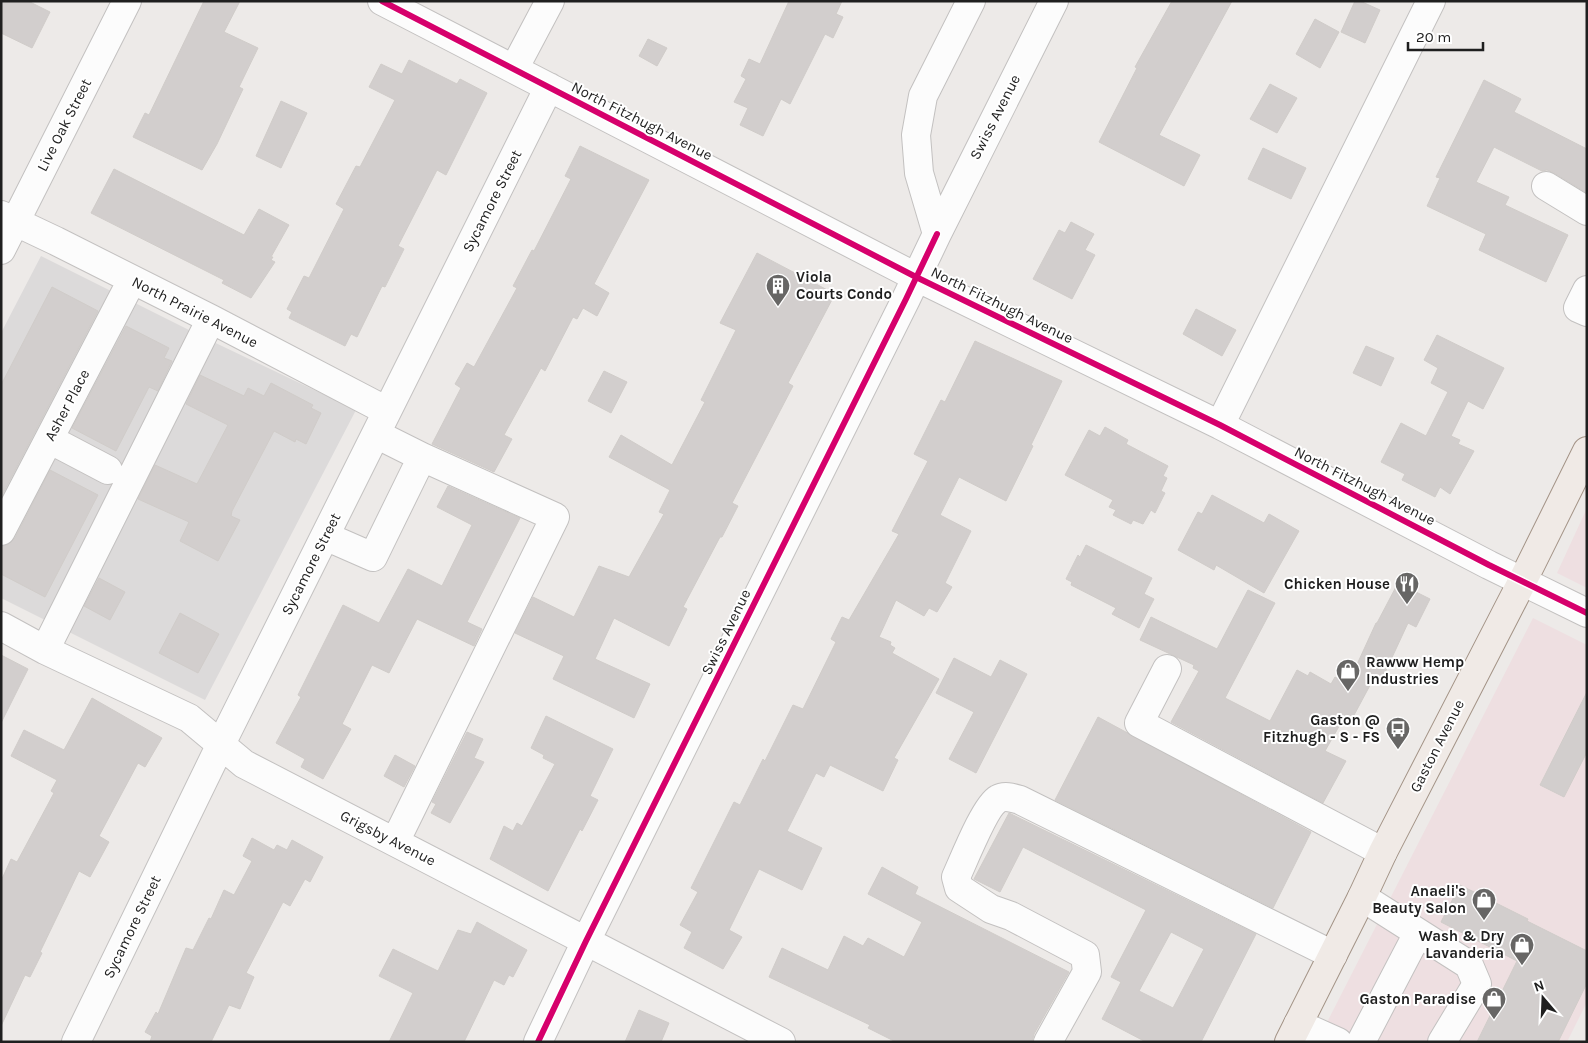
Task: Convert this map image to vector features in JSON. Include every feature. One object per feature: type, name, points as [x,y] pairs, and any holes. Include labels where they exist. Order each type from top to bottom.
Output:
[{"type":"main road","name":"Gaston Avenue","points":[[1293,1033],[1333,956],[1383,852],[1584,465]]},
{"type":"street","name":"Live Oak Street","points":[[1,250],[8,219],[127,1]]},
{"type":"street","name":"North Fitzhugh Avenue","points":[[382,1],[916,277],[1220,425],[1522,582],[1587,613]]},
{"type":"street","points":[[514,69],[550,1]]},
{"type":"street","points":[[937,234],[918,173],[916,135],[923,96],[971,1]]},
{"type":"street","name":"Swiss Avenue","points":[[538,1042],[586,941],[1054,1]]},
{"type":"street","points":[[1220,425],[1431,1]]},
{"type":"street","name":"Sycamore Street","points":[[76,1042],[221,744],[549,87]]},
{"type":"street","points":[[1546,186],[1587,211]]},
{"type":"street","name":"North Prairie Avenue","points":[[8,219],[211,319],[382,422],[422,457],[555,517],[395,842]]},
{"type":"street","name":"Asher Place","points":[[1,531],[132,280]]},
{"type":"street","points":[[1587,290],[1578,308],[1587,312]]},
{"type":"street","points":[[45,650],[211,319]]},
{"type":"street","points":[[49,439],[108,470]]},
{"type":"street","points":[[325,536],[373,557],[422,457]]},
{"type":"street","name":"Grigsby Avenue","points":[[1,626],[45,650],[189,718],[244,764],[781,1042]]},
{"type":"street","points":[[1167,669],[1139,723],[1383,852]]},
{"type":"street","points":[[1048,1042],[1088,972],[1085,955],[1011,916],[991,909],[959,888],[956,877],[981,821],[996,800],[1005,797],[1020,800],[1333,956]]},
{"type":"street","points":[[1362,897],[1469,965],[1477,984],[1442,1042]]},
{"type":"street","points":[[1361,1042],[1418,933]]},
{"type":"street","points":[[1293,1033],[1338,1042]]},
{"type":"shaded area","points":[[41,256],[203,337],[356,410],[205,700],[1,598],[1,333]]},
{"type":"shaded area","points":[[1587,508],[1587,588],[1557,573]]},
{"type":"shaded area","points":[[1533,618],[1587,645],[1587,1002],[1567,1042],[1317,1042]]},
{"type":"building","points":[[1,1],[28,1],[50,12],[32,48],[1,33]]},
{"type":"building","points":[[204,1],[240,1],[224,32],[258,48],[239,87],[243,89],[217,144],[202,170],[133,137],[145,113],[149,115]]},
{"type":"building","points":[[789,1],[842,1],[836,14],[843,17],[833,38],[825,34],[790,104],[781,99],[763,136],[740,125],[748,108],[734,102],[746,79],[741,76],[749,59],[760,64]]},
{"type":"building","points":[[1172,1],[1232,1],[1159,135],[1200,155],[1184,186],[1099,142],[1137,68],[1135,67]]},
{"type":"building","points":[[1355,1],[1360,1],[1380,10],[1365,43],[1341,32]]},
{"type":"building","points":[[1315,19],[1339,32],[1320,68],[1296,54]]},
{"type":"building","points":[[648,39],[667,48],[657,66],[639,56]]},
{"type":"building","points":[[409,60],[457,84],[460,79],[487,93],[446,175],[437,170],[398,246],[404,249],[385,287],[382,286],[357,337],[351,334],[345,346],[289,318],[292,312],[287,309],[304,276],[309,278],[344,209],[336,204],[356,166],[360,167],[395,100],[369,87],[381,64],[402,74]]},
{"type":"building","points":[[1484,80],[1521,99],[1514,112],[1587,149],[1587,193],[1554,173],[1547,170],[1542,171],[1494,147],[1476,182],[1509,197],[1505,205],[1568,235],[1546,282],[1479,250],[1486,234],[1427,206],[1440,178],[1436,177]]},
{"type":"building","points":[[1270,84],[1297,98],[1277,133],[1250,119]]},
{"type":"building","points":[[281,101],[307,113],[281,168],[256,156]]},
{"type":"building","points":[[580,146],[649,180],[594,284],[609,293],[597,316],[583,308],[577,319],[573,317],[545,371],[541,368],[504,435],[512,439],[494,472],[432,444],[461,388],[455,384],[467,363],[474,367],[517,288],[513,286],[532,250],[534,251],[571,179],[565,176]]},
{"type":"building","points":[[1263,148],[1306,168],[1291,199],[1248,179]]},
{"type":"building","points":[[114,169],[244,235],[259,209],[289,225],[271,257],[273,257],[271,260],[275,262],[251,298],[222,283],[224,280],[91,213]]},
{"type":"building","points":[[1071,222],[1094,234],[1085,250],[1095,255],[1072,299],[1033,279],[1059,230],[1065,233]]},
{"type":"building","points":[[757,253],[835,294],[788,383],[793,386],[732,503],[738,506],[683,607],[687,609],[669,646],[614,618],[595,659],[650,684],[634,718],[553,679],[564,656],[515,633],[533,597],[574,617],[599,566],[629,577],[664,514],[659,512],[670,490],[609,457],[621,435],[672,465],[705,402],[701,400],[736,330],[720,323]]},
{"type":"building","points":[[52,287],[98,311],[1,497],[1,385]]},
{"type":"building","points":[[1196,309],[1236,330],[1222,356],[1183,334]]},
{"type":"building","points":[[126,326],[169,348],[164,358],[172,361],[158,391],[149,387],[116,451],[72,428]]},
{"type":"building","points":[[1437,335],[1504,368],[1483,409],[1468,401],[1451,436],[1460,440],[1458,444],[1474,451],[1450,494],[1440,487],[1435,497],[1402,480],[1405,474],[1381,462],[1401,423],[1426,436],[1448,392],[1431,383],[1438,368],[1424,360]]},
{"type":"building","points":[[975,341],[1062,381],[1006,501],[959,477],[940,515],[971,531],[945,583],[952,587],[937,612],[929,608],[924,616],[896,600],[879,637],[891,642],[890,645],[895,648],[892,653],[939,679],[894,758],[898,760],[883,791],[830,765],[824,777],[816,773],[787,831],[822,848],[802,890],[759,869],[729,930],[742,937],[723,969],[684,948],[692,932],[680,925],[698,892],[691,888],[734,802],[740,805],[793,705],[803,709],[836,642],[831,639],[842,617],[849,620],[899,534],[892,531],[928,461],[914,454],[941,400],[945,402]]},
{"type":"building","points":[[1366,346],[1394,358],[1381,386],[1353,373]]},
{"type":"building","points":[[604,371],[627,382],[611,413],[588,401]]},
{"type":"building","points":[[200,375],[244,396],[248,388],[264,396],[271,383],[313,405],[311,408],[321,413],[306,444],[296,439],[295,442],[274,431],[232,511],[231,516],[240,520],[218,561],[180,541],[189,522],[138,499],[155,465],[197,484],[228,425],[186,404]]},
{"type":"building","points":[[1105,427],[1128,440],[1126,444],[1168,466],[1163,476],[1167,478],[1161,491],[1165,493],[1155,513],[1151,510],[1143,524],[1133,520],[1131,524],[1113,515],[1116,510],[1109,507],[1113,500],[1065,475],[1089,430],[1100,436]]},
{"type":"building","points":[[50,470],[98,495],[45,597],[1,574],[1,547],[9,544],[15,538]]},
{"type":"building","points":[[448,486],[520,518],[467,622],[482,629],[474,646],[417,619],[389,673],[372,665],[342,724],[351,729],[323,779],[301,767],[305,759],[276,743],[301,697],[298,695],[343,605],[379,623],[408,569],[442,586],[472,525],[437,507]]},
{"type":"building","points":[[1212,495],[1264,523],[1269,514],[1299,531],[1264,593],[1216,565],[1214,570],[1178,550],[1198,512],[1202,514]]},
{"type":"building","points":[[1086,545],[1152,578],[1144,594],[1154,599],[1139,628],[1112,614],[1116,608],[1071,585],[1072,582],[1066,579],[1078,555],[1080,557]]},
{"type":"building","points":[[99,578],[125,592],[110,620],[84,606]]},
{"type":"building","points":[[1398,583],[1430,599],[1416,627],[1408,623],[1382,679],[1375,676],[1353,717],[1346,714],[1325,751],[1346,761],[1323,803],[1171,722],[1199,671],[1193,668],[1194,665],[1140,640],[1151,617],[1217,649],[1248,590],[1275,603],[1225,698],[1270,721],[1297,670],[1308,676],[1310,672],[1331,684],[1335,677],[1348,684],[1376,623]]},
{"type":"building","points":[[180,613],[219,634],[198,673],[159,653]]},
{"type":"building","points":[[1,655],[28,669],[1,723]]},
{"type":"building","points":[[954,658],[991,677],[1000,660],[1027,674],[976,773],[949,759],[974,712],[936,693]]},
{"type":"building","points":[[1587,692],[1587,752],[1564,797],[1540,785]]},
{"type":"building","points":[[92,698],[162,738],[145,767],[138,763],[99,836],[109,842],[90,877],[79,871],[30,977],[25,975],[1,1026],[1,881],[11,859],[17,862],[54,793],[51,791],[57,780],[11,756],[24,730],[64,750]]},
{"type":"building","points":[[546,716],[613,749],[590,796],[598,800],[582,831],[580,829],[548,891],[490,859],[504,826],[513,831],[517,823],[522,826],[555,764],[543,758],[544,755],[531,748]]},
{"type":"building","points":[[1098,717],[1311,832],[1273,908],[1055,800]]},
{"type":"building","points":[[467,732],[483,739],[474,758],[484,762],[450,823],[431,813],[436,804],[432,802]]},
{"type":"building","points":[[395,755],[415,766],[404,787],[384,776]]},
{"type":"building","points":[[1009,813],[1256,934],[1201,1042],[1146,1042],[1102,1019],[1121,982],[1111,977],[1146,910],[1023,847],[1000,892],[974,879]],"holes":[[[1171,932],[1204,949],[1173,1008],[1139,991]]]},
{"type":"building","points":[[252,838],[274,850],[277,845],[287,850],[292,840],[323,857],[310,882],[305,879],[290,906],[283,902],[246,973],[254,977],[240,1009],[229,1005],[211,1042],[150,1042],[152,1036],[145,1032],[156,1012],[158,1014],[186,948],[193,950],[209,918],[211,919],[224,890],[234,895],[252,861],[243,856]]},
{"type":"building","points":[[882,867],[918,887],[915,894],[1069,972],[1034,1034],[1032,1042],[896,1042],[868,1028],[870,1025],[769,977],[782,948],[828,970],[844,936],[863,946],[868,938],[904,957],[922,922],[868,894]]},
{"type":"building","points":[[1460,885],[1587,951],[1587,983],[1558,1042],[1477,1042],[1517,961],[1441,922]]},
{"type":"building","points":[[477,922],[527,950],[513,977],[509,975],[504,985],[494,980],[464,1042],[389,1042],[413,993],[379,976],[393,949],[438,971],[458,930],[471,934]]},
{"type":"building","points":[[639,1010],[669,1023],[661,1042],[625,1042]]},
{"type":"cycle path","points":[[382,1],[916,277],[1220,425],[1489,565],[1587,613]]},
{"type":"cycle path","points":[[538,1042],[586,941],[937,234]]},
{"type":"place","name":"Viola Courts Condo","points":[[778,307]]},
{"type":"place","name":"Chicken House","points":[[1407,605]]},
{"type":"place","name":"Rawww Hemp Industries","points":[[1348,692]]},
{"type":"place","name":"Gaston @ Fitzhugh - S - FS","points":[[1398,750]]},
{"type":"place","name":"Anaeli's Beauty Salon","points":[[1484,921]]},
{"type":"place","name":"Wash & Dry Lavanderia","points":[[1522,966]]},
{"type":"place","name":"Gaston Paradise","points":[[1494,1020]]}]
